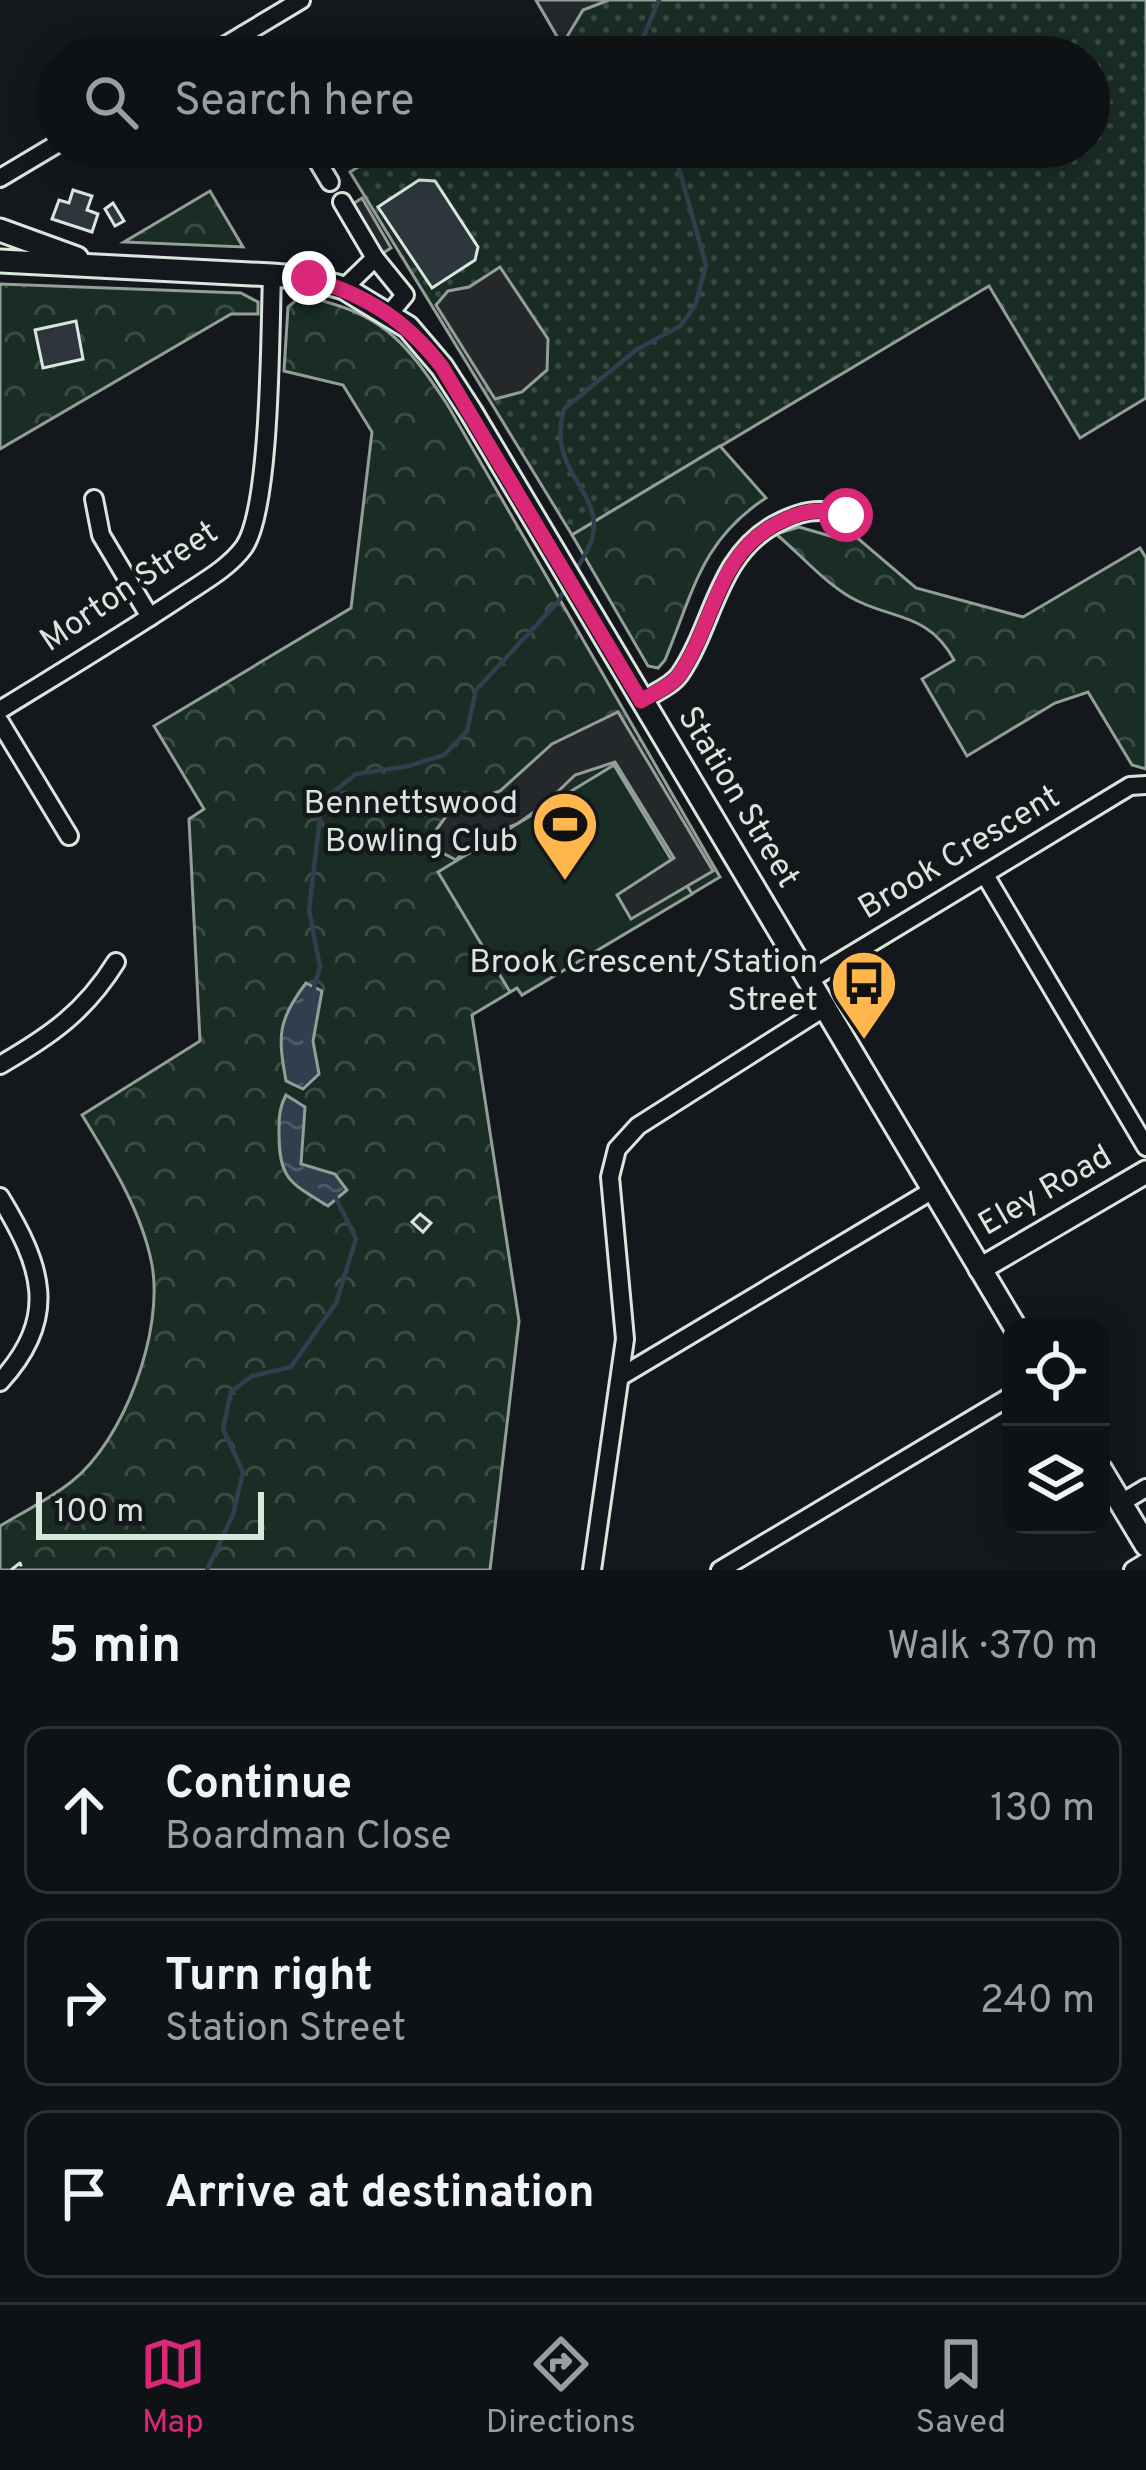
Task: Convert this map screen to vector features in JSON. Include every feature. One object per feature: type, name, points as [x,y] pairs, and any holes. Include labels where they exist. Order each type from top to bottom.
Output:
[{"type":"main road","name":"Station Street","points":[[0,230],[100,265]]},
{"type":"main road","name":"Station Street","points":[[3,263],[309,278],[397,304],[442,367],[554,552],[1010,1318]]},
{"type":"main road","name":"Eley Road","points":[[980,1269],[1146,1172]]},
{"type":"main road","points":[[1110,1485],[1146,1545]]},
{"type":"street","points":[[243,35],[301,0]]},
{"type":"street","points":[[0,178],[36,157]]},
{"type":"street","points":[[322,168],[330,182]]},
{"type":"street","name":"Station Street","points":[[342,202],[397,304]]},
{"type":"street","points":[[344,288],[375,258]]},
{"type":"street","name":"Morton Street","points":[[0,710],[150,617],[227,565],[246,545],[257,513],[263,455],[272,275]]},
{"type":"street","points":[[94,499],[101,535],[150,617]]},
{"type":"street","points":[[641,701],[679,676],[717,591],[737,557],[759,534],[791,516],[820,508],[846,515]]},
{"type":"street","points":[[0,722],[69,836]]},
{"type":"street","name":"Brook Crescent","points":[[808,981],[1130,786],[1146,785]]},
{"type":"street","points":[[985,875],[1146,1147]]},
{"type":"street","points":[[0,1065],[58,1031],[100,987],[116,962]]},
{"type":"street","points":[[592,1570],[625,1339],[610,1177],[617,1149],[638,1126],[824,1008]]},
{"type":"street","points":[[620,1377],[933,1190]]},
{"type":"street","points":[[0,1197],[39,1275],[37,1318],[23,1357],[0,1382]]},
{"type":"street","points":[[720,1570],[1002,1401]]},
{"type":"street","points":[[1121,1503],[1146,1488]]},
{"type":"street","points":[[1133,1570],[1146,1562]]},
{"type":"green space","points":[[536,0],[1146,0],[1146,398],[1080,438],[989,286],[572,535],[350,172],[357,168],[1110,168],[1110,36],[557,36]]},
{"type":"green space","points":[[210,191],[243,247],[124,242]]},
{"type":"green space","points":[[0,284],[241,293],[258,302],[258,314],[231,314],[0,449]]},
{"type":"green space","points":[[301,296],[351,310],[388,331],[431,381],[720,877],[522,995],[517,988],[472,1015],[519,1321],[490,1570],[0,1570],[0,1526],[71,1482],[108,1440],[136,1383],[152,1321],[152,1265],[141,1225],[82,1115],[200,1041],[189,819],[204,809],[154,726],[351,608],[372,432],[343,385],[284,371],[288,307]]},
{"type":"green space","points":[[720,446],[766,498],[744,514],[713,550],[665,660],[658,668],[648,666],[572,535]]},
{"type":"green space","points":[[799,527],[837,538],[854,535],[916,588],[1023,617],[1140,548],[1146,558],[1146,769],[1132,765],[1088,692],[1055,703],[967,756],[922,679],[954,660],[944,644],[920,625],[865,604],[821,576],[776,534]]},
{"type":"green space","name":"Bennettswood Bowling Club","points":[[614,765],[692,894],[522,995],[517,988],[510,992],[438,872]]},
{"type":"shaded area","points":[[536,0],[609,0],[583,10],[567,36],[557,36]]},
{"type":"shaded area","points":[[362,198],[391,248],[380,255],[351,205]]},
{"type":"shaded area","points":[[500,267],[548,339],[547,370],[522,392],[495,399],[436,305],[448,291],[469,287]]},
{"type":"shaded area","points":[[618,712],[713,871],[631,919],[617,895],[674,858],[615,762],[575,775],[544,805],[517,824],[476,839],[456,860],[426,844],[452,808],[500,791],[552,744]]},
{"type":"water","points":[[306,983],[322,991],[313,1041],[319,1074],[303,1089],[286,1081],[281,1040],[285,1019]]},
{"type":"water","points":[[286,1095],[305,1107],[301,1164],[335,1174],[347,1190],[328,1206],[296,1185],[284,1170],[279,1123]]},
{"type":"building","points":[[419,180],[435,181],[478,247],[475,260],[432,288],[378,207]]},
{"type":"building","points":[[73,190],[92,196],[87,210],[98,214],[92,232],[52,219],[59,200],[69,203]]},
{"type":"building","points":[[113,203],[124,221],[115,226],[105,209]]},
{"type":"building","points":[[76,321],[83,359],[43,368],[35,330]]},
{"type":"building","points":[[420,1214],[431,1223],[423,1232],[412,1222]]},
{"type":"waterway","points":[[644,36],[659,0]]},
{"type":"waterway","points":[[575,572],[594,527],[588,500],[562,447],[564,409],[636,350],[680,326],[695,306],[706,265],[679,168]]},
{"type":"waterway","points":[[313,991],[320,967],[309,910],[322,801],[356,774],[444,755],[467,731],[476,690],[558,602],[566,587]]},
{"type":"waterway","points":[[207,1570],[233,1515],[243,1472],[223,1429],[231,1392],[252,1376],[291,1367],[336,1303],[356,1239],[336,1198]]},
{"type":"fence","points":[[11,1570],[20,1563],[23,1570]]},
{"type":"place","name":"Bennettswood Bowling Club","points":[[565,883]]},
{"type":"place","name":"Brook Crescent/Station Street","points":[[864,1042]]},
{"type":"route","points":[[309,278],[370,301],[425,345],[471,412],[641,701],[679,676],[717,591],[737,557],[759,534],[791,516],[820,508],[846,515]]}]
